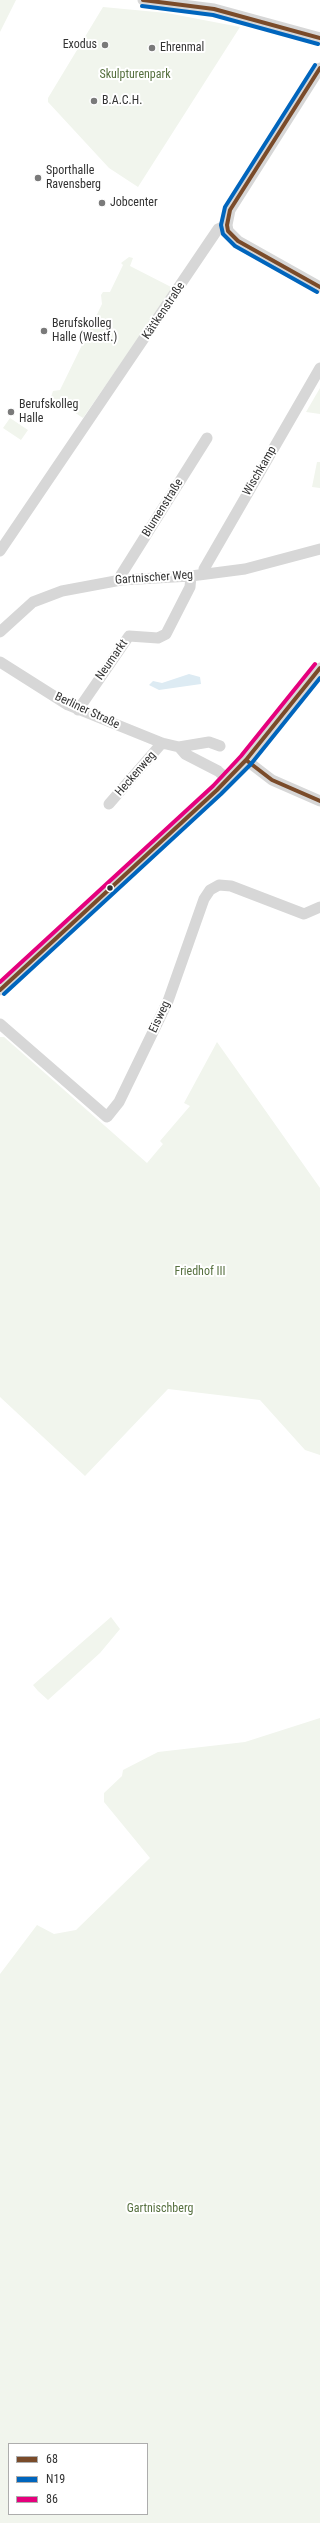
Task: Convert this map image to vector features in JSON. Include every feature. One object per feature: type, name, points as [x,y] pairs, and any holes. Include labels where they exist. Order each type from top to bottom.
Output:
[{"type":"street","points":[[143,0],[215,5],[320,38]]},
{"type":"street","points":[[320,68],[230,210],[227,225],[233,237],[238,241],[320,287]]},
{"type":"street","name":"Kättkenstraße","points":[[0,551],[218,229],[227,225]]},
{"type":"street","name":"Wischkamp","points":[[204,574],[204,568],[320,368]]},
{"type":"street","name":"Blumenstraße","points":[[122,580],[121,575],[207,438]]},
{"type":"street","name":"Gartnischer Weg","points":[[0,632],[33,602],[49,594],[92,584],[122,580],[191,576],[245,569],[320,549]]},
{"type":"street","name":"Neumarkt","points":[[78,710],[129,636],[158,638],[166,634],[190,587],[191,576]]},
{"type":"street","name":"Berliner Straße","points":[[0,662],[78,710],[162,743],[179,747],[201,742],[220,746]]},
{"type":"street","points":[[0,990],[164,841],[246,760],[320,668]]},
{"type":"street","name":"Heckenweg","points":[[109,804],[162,743]]},
{"type":"street","name":"Berliner Straße","points":[[179,747],[185,754],[210,766],[227,779]]},
{"type":"street","points":[[246,760],[272,780],[320,801]]},
{"type":"street","name":"Eisweg","points":[[0,1024],[107,1117],[119,1102],[168,1001],[204,899],[210,890],[219,885],[231,886],[304,914],[320,907]]},
{"type":"green space","points":[[0,0],[16,0],[0,32]]},
{"type":"green space","name":"Skulpturenpark","points":[[103,7],[167,13],[240,27],[138,187],[109,168],[48,102],[48,98]]},
{"type":"green space","points":[[129,257],[133,258],[130,266],[173,288],[83,418],[74,412],[76,407],[61,398],[58,401],[51,397],[53,391],[60,390],[102,304],[101,295],[103,292],[110,292],[123,265],[121,263]]},
{"type":"green space","points":[[320,388],[320,414],[306,412]]},
{"type":"green space","points":[[10,418],[28,430],[21,440],[3,428]]},
{"type":"green space","points":[[317,462],[320,462],[320,488],[312,487]]},
{"type":"green space","name":"Friedhof III","points":[[0,1037],[4,1037],[147,1163],[163,1144],[160,1141],[190,1106],[184,1103],[217,1042],[320,1188],[320,1455],[305,1450],[260,1400],[168,1389],[85,1476],[0,1397]]},
{"type":"green space","points":[[111,1617],[120,1629],[100,1653],[48,1700],[33,1685]]},
{"type":"green space","name":"Gartnischberg","points":[[320,1718],[320,2523],[0,2523],[0,1974],[37,1925],[54,1934],[76,1930],[150,1858],[104,1802],[104,1793],[122,1776],[123,1770],[158,1752],[245,1742]]},
{"type":"shaded area","points":[[189,674],[200,677],[201,684],[159,690],[149,685],[153,681],[162,683]]},
{"type":"transit line","name":"68","points":[[143,0],[214,9],[320,38]]},
{"type":"transit line","name":"N19","points":[[142,6],[213,15],[318,44]]},
{"type":"transit line","name":"N19","points":[[315,65],[225,207],[221,225],[223,234],[235,246],[317,292]]},
{"type":"transit line","name":"68","points":[[320,68],[230,210],[227,225],[228,231],[238,241],[320,287]]},
{"type":"transit line","name":"86","points":[[0,982],[213,786],[241,756],[315,664]]},
{"type":"transit line","name":"68","points":[[0,990],[217,790],[246,760],[320,668]]},
{"type":"transit line","name":"N19","points":[[4,994],[221,794],[251,764],[320,678]]},
{"type":"transit line","name":"68","points":[[246,760],[272,780],[320,801]]},
{"type":"place","name":"Exodus","points":[[105,45]]},
{"type":"place","name":"Ehrenmal","points":[[152,48]]},
{"type":"place","name":"B.A.C.H.","points":[[94,101]]},
{"type":"place","name":"Sporthalle Ravensberg","points":[[38,178]]},
{"type":"place","name":"Jobcenter","points":[[102,203]]},
{"type":"place","name":"Berufskolleg Halle (Westf.)","points":[[44,331]]},
{"type":"place","name":"Berufskolleg Halle","points":[[11,412]]}]
